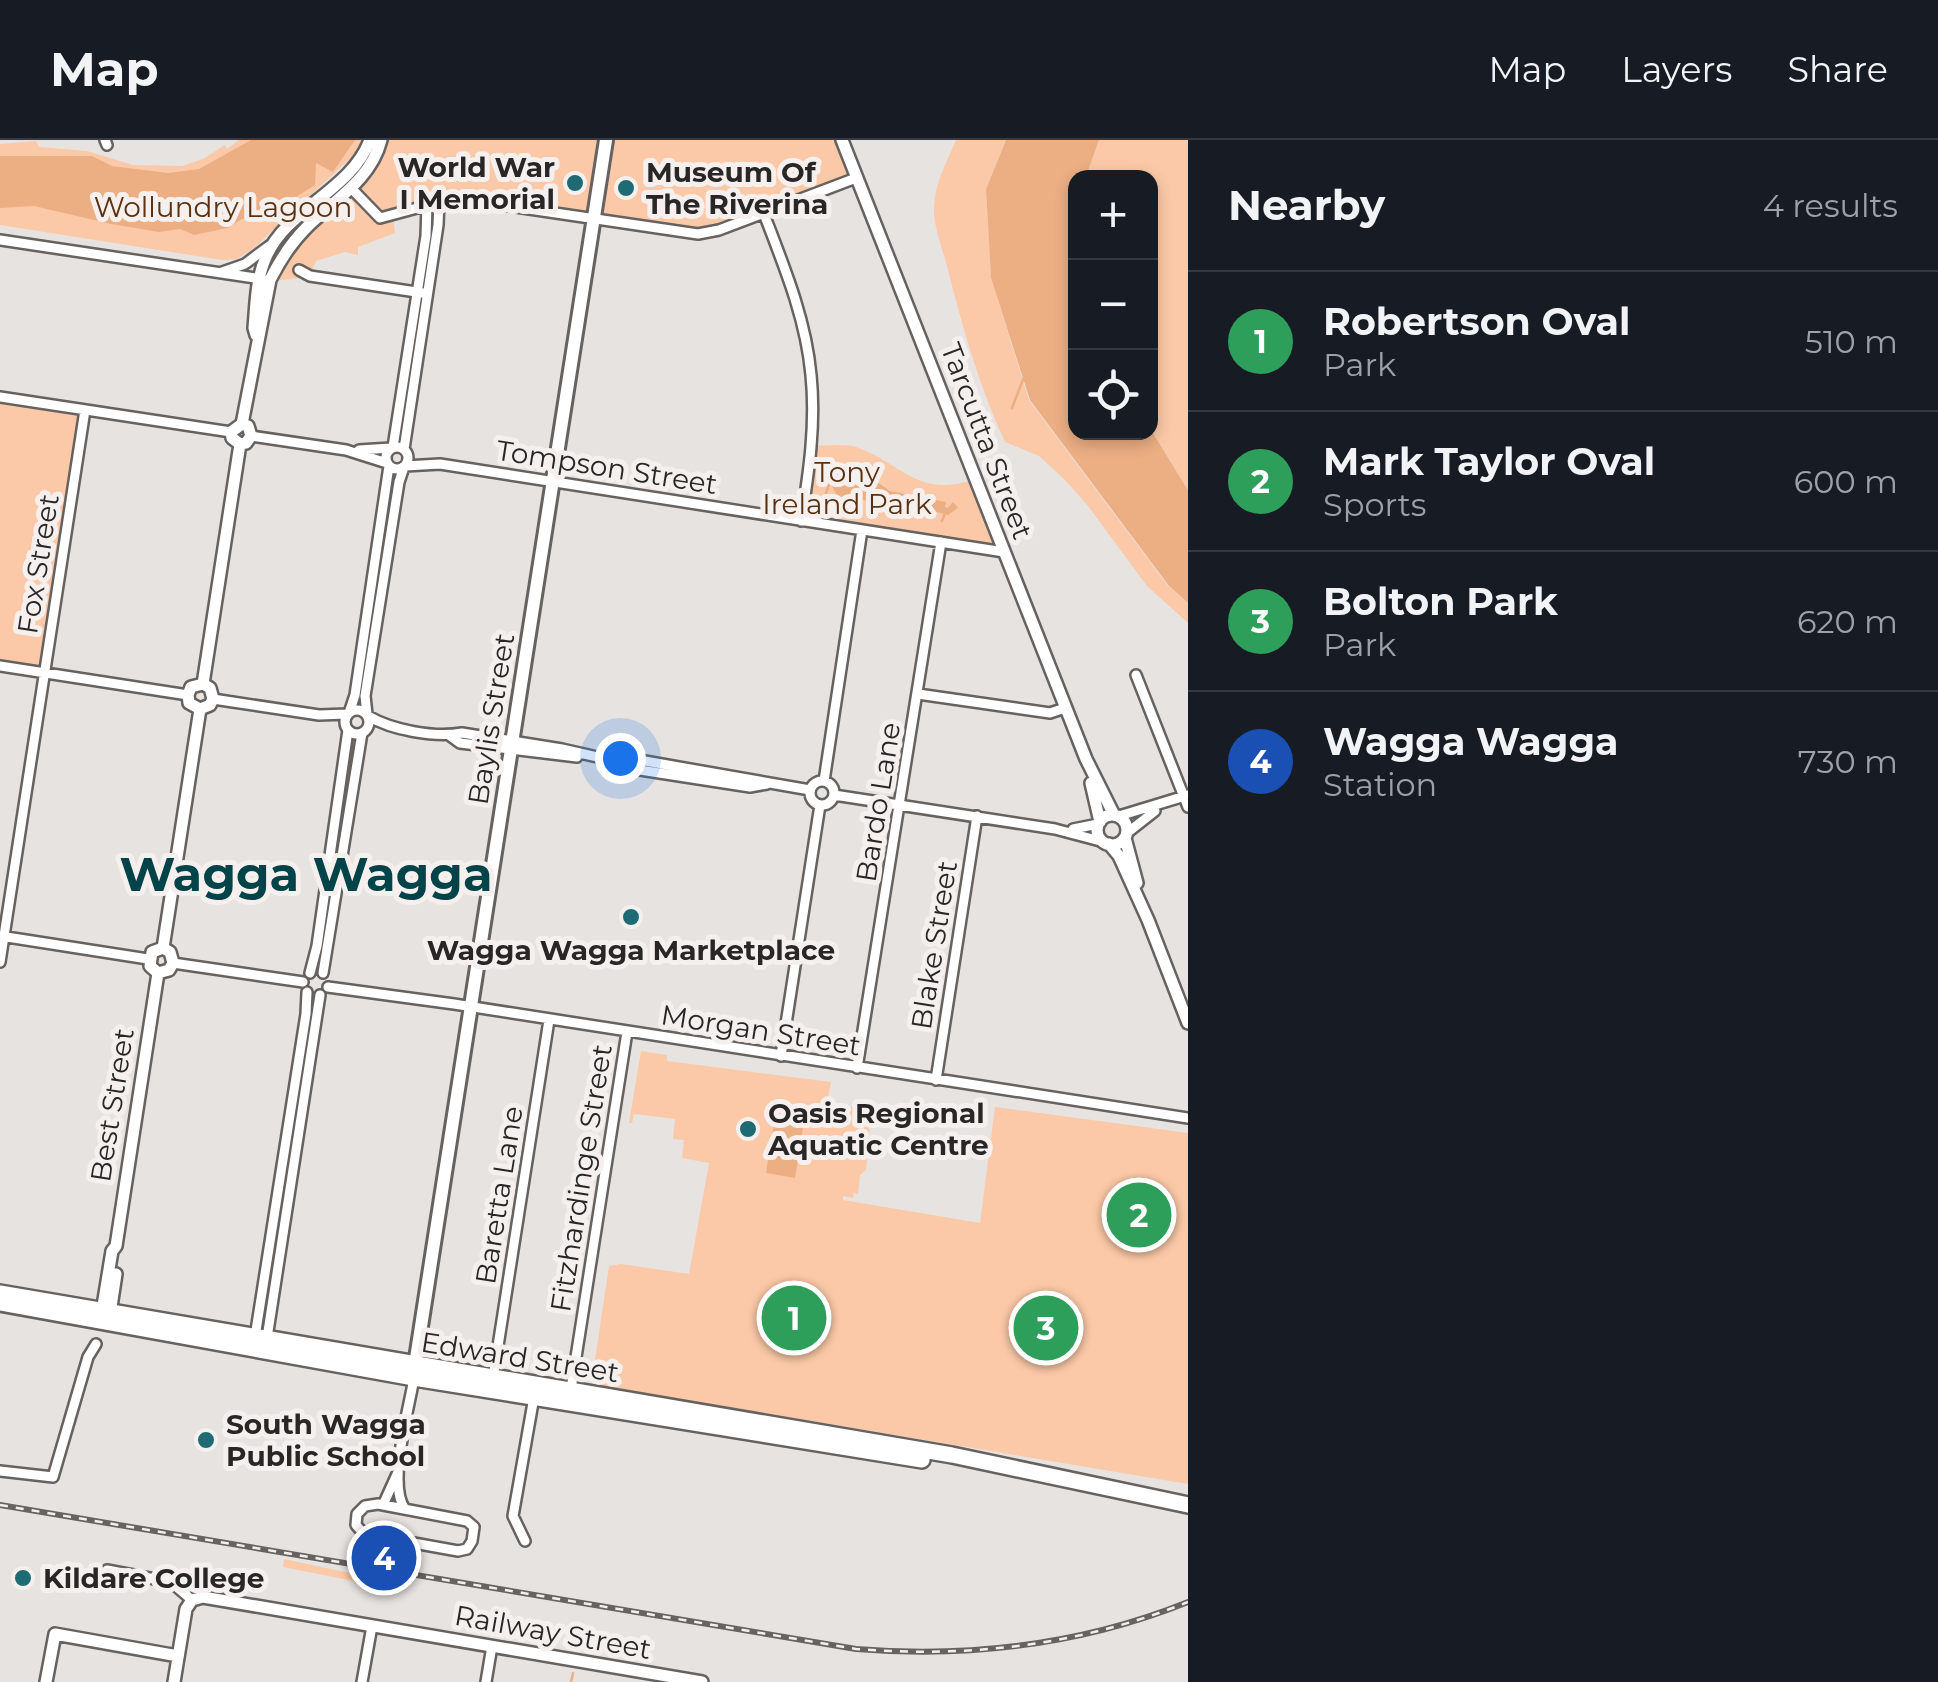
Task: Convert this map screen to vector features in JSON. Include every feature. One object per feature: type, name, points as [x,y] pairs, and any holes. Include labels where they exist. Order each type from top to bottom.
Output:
[{"type":"highway","name":"Edward Street","points":[[0,1294],[105,1317],[414,1372],[493,1378],[570,1396],[952,1455],[1188,1505]]},
{"type":"highway","name":"Edward Street","points":[[0,1303],[260,1338],[534,1397],[570,1396]]},
{"type":"highway","name":"Edward Street","points":[[1068,1481],[1188,1496]]},
{"type":"main road","name":"Baylis Street","points":[[414,1372],[606,140]]},
{"type":"street","points":[[264,279],[347,184],[370,140]]},
{"type":"street","points":[[219,272],[245,264],[370,168],[381,140]]},
{"type":"street","name":"Tarcutta Street","points":[[842,140],[1086,759],[1116,816]]},
{"type":"street","points":[[347,184],[380,218],[439,200],[460,198],[698,234],[719,230],[856,178]]},
{"type":"street","points":[[260,1338],[284,1232],[306,1050],[324,991],[327,912],[346,788],[348,714],[367,651],[386,528],[386,457],[398,448],[439,200]]},
{"type":"street","points":[[423,293],[427,204]]},
{"type":"street","points":[[406,212],[427,228]]},
{"type":"street","points":[[764,214],[793,294],[811,376],[812,446],[802,520]]},
{"type":"street","points":[[240,444],[232,438],[257,340],[254,328],[265,259],[277,239]]},
{"type":"street","points":[[0,240],[264,279]]},
{"type":"street","points":[[299,270],[310,276],[423,293]]},
{"type":"street","points":[[0,397],[237,428],[248,426],[252,436],[240,444]]},
{"type":"street","name":"Fox Street","points":[[0,962],[85,410]]},
{"type":"street","name":"Tompson Street","points":[[252,436],[346,450],[398,448],[440,464],[1004,552]]},
{"type":"street","points":[[203,684],[240,444]]},
{"type":"street","points":[[386,528],[408,460],[398,448]]},
{"type":"street","name":"Tompson Street","points":[[346,450],[388,465]]},
{"type":"street","name":"Tompson Street","points":[[404,466],[440,464]]},
{"type":"street","points":[[388,465],[396,469],[404,466]]},
{"type":"street","points":[[824,781],[862,530]]},
{"type":"street","name":"Bardo Lane","points":[[857,1068],[942,542]]},
{"type":"street","points":[[346,788],[363,733],[370,724],[367,651]]},
{"type":"street","points":[[0,666],[188,695]]},
{"type":"street","points":[[1055,829],[1076,829],[1187,800],[1136,675]]},
{"type":"street","points":[[203,684],[210,688],[213,699],[210,706],[200,709],[189,703],[188,695],[191,687],[203,684]]},
{"type":"street","points":[[918,694],[1050,713],[1066,708]]},
{"type":"street","points":[[213,699],[319,715],[361,710],[393,727],[449,735],[462,733],[512,746],[562,748],[590,757],[615,761],[628,758],[810,790]]},
{"type":"street","points":[[162,948],[200,709]]},
{"type":"street","points":[[319,715],[363,733],[393,727]]},
{"type":"street","name":"Tarcutta Street","points":[[1086,759],[1099,823]]},
{"type":"street","points":[[824,781],[833,788],[834,795],[830,802],[820,805],[811,798],[810,790],[816,782],[824,781]]},
{"type":"street","points":[[834,795],[1055,829],[1118,844],[1144,817],[1170,803]]},
{"type":"street","points":[[781,1056],[820,805]]},
{"type":"street","name":"Blake Street","points":[[936,1080],[977,816]]},
{"type":"street","points":[[1116,816],[1126,823],[1148,920]]},
{"type":"street","points":[[1099,823],[1097,832],[1119,856],[1188,1023]]},
{"type":"street","points":[[306,1050],[307,982],[327,912]]},
{"type":"street","points":[[2,936],[148,959]]},
{"type":"street","points":[[148,959],[152,952],[162,948]]},
{"type":"street","points":[[148,959],[152,969],[166,972],[173,963],[172,955],[162,948]]},
{"type":"street","points":[[173,963],[307,982],[323,973]]},
{"type":"street","name":"Best Street","points":[[105,1317],[112,1250],[116,1246],[158,973]]},
{"type":"street","name":"Morgan Street","points":[[307,982],[324,991],[471,1007],[1188,1118]]},
{"type":"street","name":"Baretta Lane","points":[[493,1378],[549,1020]]},
{"type":"street","name":"Fitzhardinge Street","points":[[570,1396],[626,1032]]},
{"type":"street","points":[[260,1338],[264,1274],[279,1183],[292,1141]]},
{"type":"street","points":[[279,1183],[291,1185]]},
{"type":"street","points":[[272,1230],[284,1232]]},
{"type":"street","points":[[264,1274],[276,1276]]},
{"type":"street","points":[[0,1471],[54,1476],[88,1356],[96,1344]]},
{"type":"street","points":[[405,1509],[400,1502],[398,1472],[414,1372]]},
{"type":"street","points":[[526,1542],[514,1516],[534,1397]]},
{"type":"street","points":[[382,1505],[398,1472]]},
{"type":"street","points":[[367,1505],[405,1509],[467,1521],[474,1529],[470,1544],[460,1551],[362,1533],[356,1525],[359,1511],[367,1505]]},
{"type":"street","name":"Railway Street","points":[[108,1570],[170,1582],[192,1600],[208,1598],[702,1682]]},
{"type":"street","points":[[174,1682],[184,1615],[192,1600]]},
{"type":"street","points":[[362,1682],[372,1626]]},
{"type":"street","points":[[46,1682],[54,1634],[178,1656]]},
{"type":"street","points":[[486,1682],[492,1646]]},
{"type":"green space","name":"Wollundry Lagoon","points":[[239,140],[363,140],[355,154],[254,248],[237,259],[222,260],[0,225],[0,144],[36,141],[39,147],[87,151],[133,165],[182,166],[225,145],[227,149]]},
{"type":"green space","points":[[381,140],[842,140],[856,178],[709,233],[461,198],[393,217],[395,233],[358,247],[358,255],[345,252],[316,261],[309,277],[271,281],[280,261],[352,189]]},
{"type":"green space","points":[[956,140],[1006,140],[986,189],[991,278],[1029,400],[1168,586],[1188,603],[1188,623],[1147,586],[1065,480],[1039,456],[1005,442],[972,356],[935,221],[937,189]]},
{"type":"green space","points":[[1099,140],[1188,140],[1188,490],[1157,440],[1158,170],[1089,170]]},
{"type":"green space","points":[[0,397],[85,410],[44,673],[0,666]]},
{"type":"green space","name":"Tony Ireland Park","points":[[812,446],[859,448],[913,477],[940,485],[975,479],[1003,552],[801,521]]},
{"type":"green space","points":[[641,1051],[667,1055],[667,1061],[831,1082],[827,1103],[871,1110],[866,1170],[860,1175],[858,1194],[854,1193],[853,1198],[843,1196],[843,1200],[980,1223],[995,1107],[1188,1133],[1188,1484],[596,1385],[592,1380],[609,1266],[621,1264],[689,1274],[709,1163],[682,1158],[684,1140],[673,1139],[675,1119],[634,1114],[629,1123]]},
{"type":"green space","points":[[284,1559],[383,1580],[395,1584],[394,1589],[283,1567]]},
{"type":"shaded area","name":"Wollundry Lagoon","points":[[251,140],[355,140],[333,172],[316,163],[315,185],[269,214],[194,235],[180,229],[159,232],[111,224],[34,206],[0,208],[0,156],[92,156],[112,166],[168,173],[199,169]]},
{"type":"shaded area","points":[[1006,140],[1099,140],[1088,170],[1068,170],[1068,440],[1157,440],[1188,490],[1188,603],[1169,586],[1030,400],[991,278],[986,189]]},
{"type":"shaded area","points":[[842,466],[852,478],[867,475],[890,491],[946,502],[948,508],[953,502],[958,508],[948,515],[903,503],[846,499],[836,494],[829,480],[834,467]]},
{"type":"shaded area","points":[[775,1116],[804,1121],[795,1178],[766,1173]]},
{"type":"waterway","points":[[1012,408],[1024,377]]},
{"type":"waterway","points":[[826,493],[830,482]]},
{"type":"waterway","points":[[942,521],[945,513]]},
{"type":"waterway","points":[[571,1682],[573,1673]]},
{"type":"railway","points":[[0,1505],[856,1649],[941,1652],[1025,1645],[1107,1629],[1188,1602]]},
{"type":"place","name":"World War I Memorial","points":[[575,183]]},
{"type":"place","name":"Museum Of The Riverina","points":[[626,188]]},
{"type":"place","name":"Wagga Wagga Marketplace","points":[[631,917]]},
{"type":"place","name":"Oasis Regional Aquatic Centre","points":[[748,1129]]},
{"type":"place","name":"Mark Taylor Oval","points":[[1139,1215]]},
{"type":"place","name":"Robertson Oval","points":[[794,1318]]},
{"type":"place","name":"Bolton Park","points":[[1046,1328]]},
{"type":"place","name":"South Wagga Public School","points":[[206,1440]]},
{"type":"place","name":"Wagga Wagga","points":[[384,1558]]},
{"type":"place","name":"Kildare College","points":[[23,1578]]},
{"type":"district","name":"Wagga Wagga","points":[[306,874]]}]
